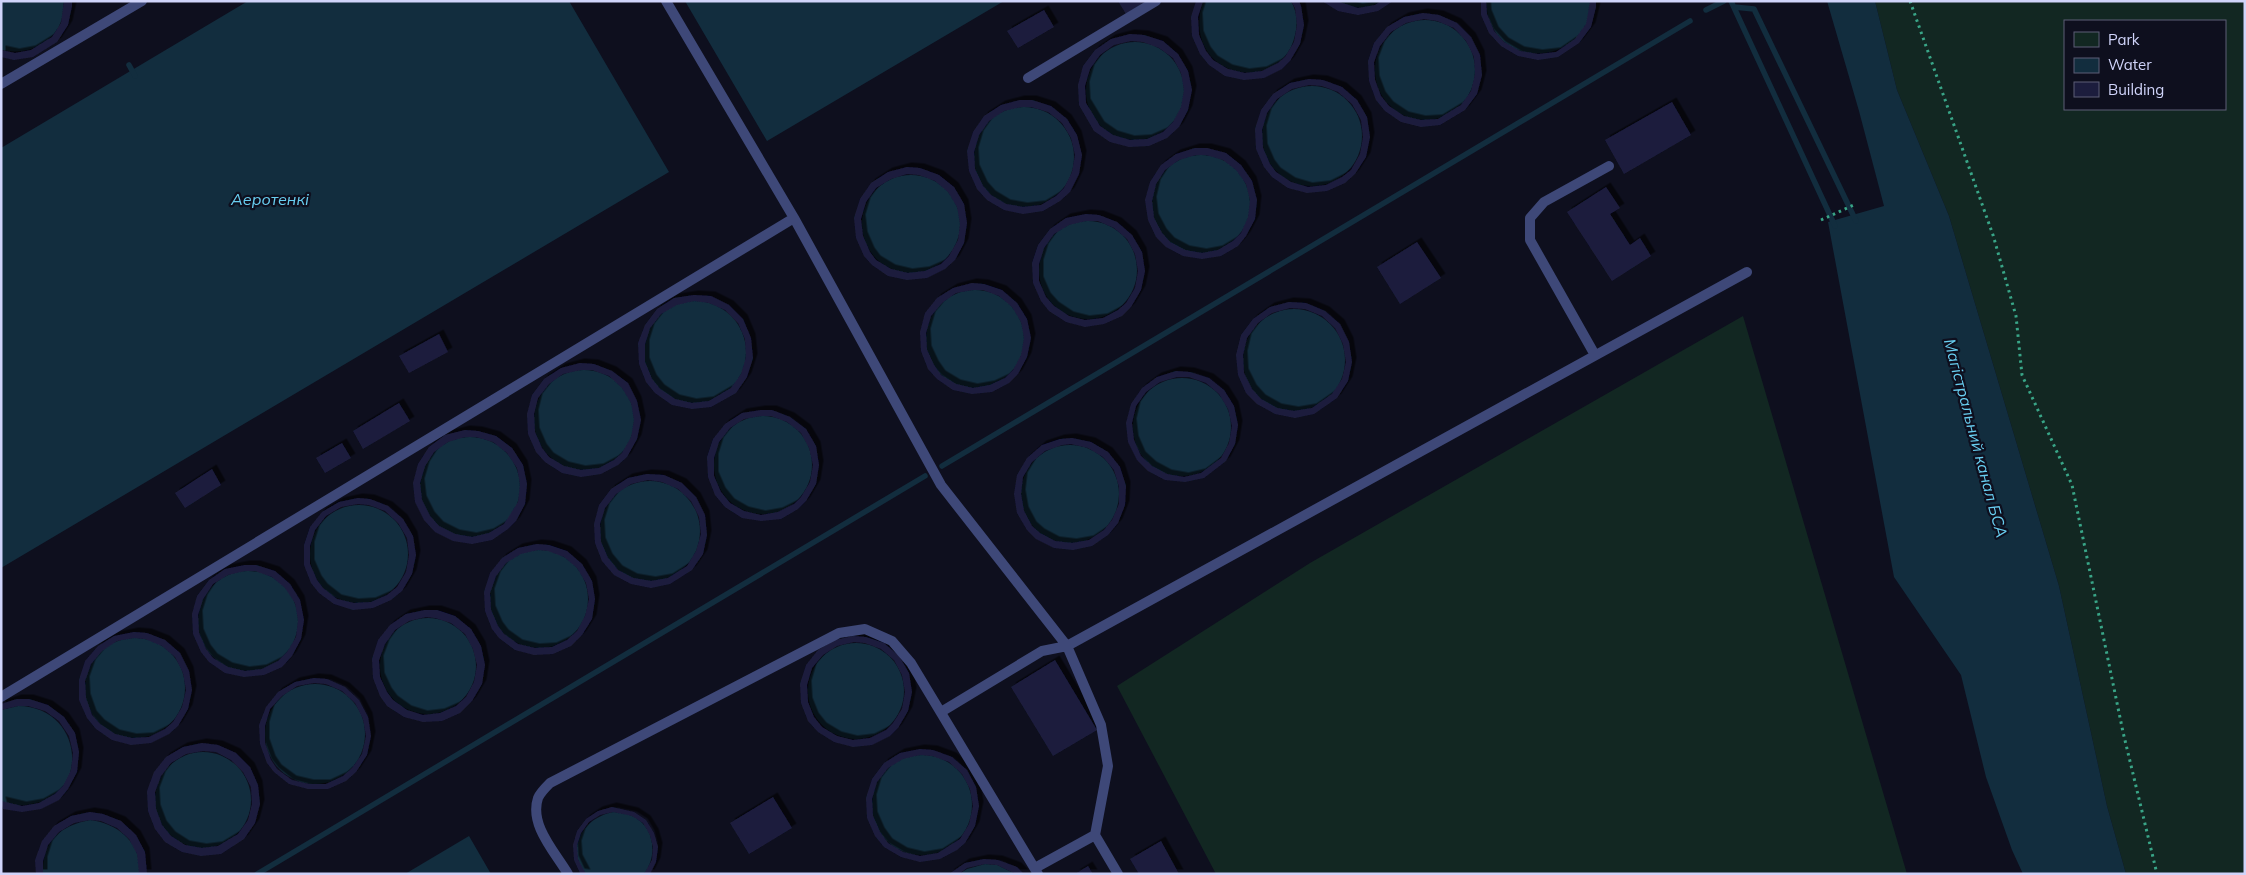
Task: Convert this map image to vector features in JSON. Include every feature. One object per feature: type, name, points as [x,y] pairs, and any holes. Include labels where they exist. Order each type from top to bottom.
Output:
[{"type":"lane","points":[[1,84],[142,1]]},
{"type":"lane","points":[[666,1],[794,218],[941,485],[1067,646],[1101,725],[1108,766],[1095,836],[1118,874]]},
{"type":"lane","points":[[1028,78],[1156,1]]},
{"type":"lane","points":[[1595,355],[1530,240],[1530,218],[1544,202],[1609,166]]},
{"type":"lane","points":[[1,697],[794,218]]},
{"type":"lane","points":[[941,712],[1042,651],[1067,646],[1746,272]]},
{"type":"lane","points":[[568,874],[540,829],[535,813],[538,796],[550,783],[839,632],[865,630],[892,641],[911,663],[1036,871],[1095,836]]},
{"type":"path","points":[[1910,1],[1993,235],[2016,316],[2022,375],[2072,485],[2123,732],[2157,874]]},
{"type":"path","points":[[1821,220],[1856,204]]},
{"type":"green space","points":[[1875,1],[2245,1],[2245,874],[2126,874],[2107,806],[2059,586],[1949,216],[1897,90]]},
{"type":"green space","points":[[1743,316],[1907,874],[1216,874],[1117,686],[1310,563]]},
{"type":"water","points":[[1,1],[64,1],[61,22],[50,38],[35,48],[19,51],[1,50]]},
{"type":"water","name":"Аеротенкі","points":[[248,1],[569,1],[669,172],[1,568],[1,148]]},
{"type":"water","points":[[685,1],[1004,1],[767,141]]},
{"type":"water","points":[[1203,1],[1291,1],[1296,13],[1296,26],[1295,35],[1286,55],[1272,67],[1254,72],[1235,71],[1218,63],[1205,48],[1200,28]]},
{"type":"water","points":[[1336,1],[1381,1],[1370,6],[1353,7]]},
{"type":"water","points":[[1486,1],[1590,1],[1587,22],[1577,38],[1561,49],[1542,53],[1522,51],[1505,42],[1492,26]]},
{"type":"water","name":"Магістральний канал БСА","points":[[1827,1],[1875,1],[1897,90],[1949,216],[2059,586],[2107,806],[2126,874],[2023,874],[2012,850],[1986,777],[1961,675],[1894,577],[1828,222],[1884,206]]},
{"type":"water","points":[[1425,20],[1435,21],[1453,28],[1467,42],[1474,60],[1474,80],[1467,98],[1453,112],[1435,119],[1425,120],[1415,119],[1397,112],[1383,98],[1376,80],[1375,70],[1376,60],[1383,42],[1397,28],[1415,21]]},
{"type":"water","points":[[1135,42],[1154,46],[1170,56],[1180,72],[1184,91],[1180,110],[1170,126],[1154,136],[1135,140],[1116,136],[1100,126],[1090,110],[1086,91],[1090,72],[1100,56],[1116,46]]},
{"type":"water","points":[[1312,86],[1331,89],[1348,100],[1359,117],[1362,136],[1359,155],[1348,172],[1331,183],[1312,186],[1293,183],[1276,172],[1265,155],[1262,136],[1265,117],[1276,100],[1293,89]]},
{"type":"water","points":[[1024,107],[1034,108],[1052,115],[1066,129],[1073,147],[1073,167],[1066,185],[1052,199],[1034,206],[1024,207],[1014,206],[996,199],[982,185],[975,167],[974,157],[975,147],[982,129],[996,115],[1014,108]]},
{"type":"water","points":[[1201,155],[1220,159],[1235,170],[1246,185],[1250,204],[1246,223],[1235,238],[1220,249],[1201,253],[1182,249],[1167,238],[1156,223],[1152,204],[1156,185],[1167,170],[1182,159]]},
{"type":"water","points":[[911,175],[930,179],[946,189],[956,205],[960,224],[956,243],[946,259],[930,269],[911,273],[892,269],[876,259],[866,243],[862,224],[866,205],[876,189],[892,179]]},
{"type":"water","points":[[1088,221],[1107,224],[1123,235],[1134,251],[1137,270],[1134,289],[1123,305],[1107,316],[1088,319],[1069,316],[1053,305],[1042,289],[1039,270],[1042,251],[1053,235],[1069,224]]},
{"type":"water","points":[[975,290],[994,294],[1009,305],[1020,320],[1024,339],[1020,358],[1009,373],[994,384],[975,388],[956,384],[941,373],[930,358],[926,339],[930,320],[941,305],[956,294]]},
{"type":"water","points":[[695,301],[714,305],[731,316],[742,333],[746,352],[742,371],[731,388],[714,399],[695,403],[676,399],[659,388],[648,371],[644,352],[648,333],[659,316],[676,305]]},
{"type":"water","points":[[1294,309],[1314,313],[1330,324],[1341,340],[1345,360],[1341,380],[1330,396],[1314,407],[1294,411],[1274,407],[1258,396],[1247,380],[1243,360],[1247,340],[1258,324],[1274,313]]},
{"type":"water","points":[[584,370],[594,371],[612,378],[626,392],[633,410],[633,430],[626,448],[612,462],[594,469],[584,470],[574,469],[556,462],[542,448],[535,430],[534,420],[535,410],[542,392],[556,378],[574,371]]},
{"type":"water","points":[[1182,378],[1201,381],[1217,392],[1228,408],[1231,427],[1228,446],[1217,462],[1201,473],[1182,476],[1163,473],[1147,462],[1136,446],[1133,427],[1136,408],[1147,392],[1163,381]]},
{"type":"water","points":[[763,416],[782,420],[798,430],[808,446],[812,465],[808,484],[798,500],[782,510],[763,514],[744,510],[728,500],[718,484],[714,465],[718,446],[728,430],[744,420]]},
{"type":"water","points":[[470,437],[489,441],[505,452],[516,468],[520,487],[516,506],[505,522],[489,533],[470,537],[451,533],[435,522],[424,506],[420,487],[424,468],[435,452],[451,441]]},
{"type":"water","points":[[1070,445],[1089,449],[1105,459],[1115,475],[1119,494],[1115,513],[1105,529],[1089,539],[1070,543],[1051,539],[1035,529],[1025,513],[1021,494],[1025,475],[1035,459],[1051,449]]},
{"type":"water","points":[[650,481],[660,482],[678,489],[692,503],[699,521],[699,541],[692,559],[678,573],[660,580],[650,581],[640,580],[622,573],[608,559],[601,541],[600,531],[601,521],[608,503],[622,489],[640,482]]},
{"type":"water","points":[[359,505],[378,508],[394,519],[405,535],[408,554],[405,573],[394,589],[378,600],[359,603],[340,600],[324,589],[313,573],[310,554],[313,535],[324,519],[340,508]]},
{"type":"water","points":[[539,550],[549,551],[566,558],[580,572],[587,589],[587,609],[580,626],[566,640],[549,647],[539,648],[529,647],[512,640],[498,626],[491,609],[490,599],[491,589],[498,572],[512,558],[529,551]]},
{"type":"water","points":[[248,571],[267,575],[283,586],[294,602],[298,621],[294,640],[283,656],[267,667],[248,671],[229,667],[213,656],[202,640],[198,621],[202,602],[213,586],[229,575]]},
{"type":"water","points":[[428,618],[447,621],[462,632],[473,647],[476,666],[473,685],[462,700],[447,711],[428,714],[409,711],[394,700],[383,685],[380,666],[383,647],[394,632],[409,621]]},
{"type":"water","points":[[135,638],[154,642],[170,653],[181,669],[185,688],[181,707],[170,723],[154,734],[135,738],[116,734],[100,723],[89,707],[85,688],[89,669],[100,653],[116,642]]},
{"type":"water","points":[[847,643],[865,643],[883,651],[896,664],[904,682],[901,710],[883,731],[865,739],[847,739],[829,731],[816,718],[808,700],[808,682],[816,664],[829,651]]},
{"type":"water","points":[[305,684],[325,684],[334,687],[351,698],[362,715],[365,724],[365,744],[362,753],[351,770],[334,781],[325,784],[305,784],[287,776],[273,762],[265,744],[265,724],[273,706],[287,692]]},
{"type":"water","points":[[18,706],[39,710],[56,720],[67,735],[72,752],[71,769],[64,785],[51,797],[31,804],[19,805],[1,801],[1,710]]},
{"type":"water","points":[[203,752],[221,755],[237,766],[248,782],[251,800],[248,818],[237,834],[221,845],[203,848],[185,845],[169,834],[158,818],[155,800],[158,782],[169,766],[185,755]]},
{"type":"water","points":[[922,755],[932,756],[950,763],[964,777],[971,795],[971,815],[964,833],[950,847],[932,854],[922,855],[912,854],[894,847],[880,833],[873,815],[872,805],[873,795],[880,777],[894,763],[912,756]]},
{"type":"water","points":[[613,812],[632,816],[646,827],[650,834],[652,842],[651,859],[644,874],[586,874],[580,864],[577,844],[580,835],[593,820]]},
{"type":"water","points":[[90,820],[110,825],[127,837],[137,853],[139,874],[43,874],[46,852],[55,837],[70,826]]},
{"type":"water","points":[[469,836],[491,874],[405,874]]},
{"type":"water","points":[[985,864],[997,865],[1016,874],[959,874],[967,869]]},
{"type":"building","points":[[64,1],[72,1],[72,6],[68,25],[57,42],[33,57],[14,60],[1,57],[1,50],[15,53],[31,50],[52,37],[61,23]]},
{"type":"building","points":[[1118,1],[1146,1],[1126,14]]},
{"type":"building","points":[[1196,1],[1203,1],[1198,17],[1199,35],[1206,51],[1213,60],[1228,69],[1245,73],[1262,71],[1285,57],[1294,42],[1297,25],[1295,8],[1291,1],[1299,1],[1301,6],[1304,25],[1300,44],[1290,61],[1282,69],[1264,78],[1244,80],[1225,76],[1209,65],[1200,54],[1192,36],[1191,17]]},
{"type":"building","points":[[1322,1],[1336,1],[1358,8],[1375,5],[1381,1],[1393,1],[1378,11],[1358,15],[1338,11]]},
{"type":"building","points":[[1481,1],[1486,1],[1487,14],[1494,31],[1504,42],[1520,51],[1538,54],[1556,52],[1575,39],[1586,24],[1590,1],[1596,1],[1596,7],[1591,27],[1579,43],[1558,57],[1538,60],[1518,56],[1501,46],[1489,33],[1481,15]]},
{"type":"building","points":[[1044,10],[1054,27],[1018,48],[1007,31]]},
{"type":"building","points":[[1423,13],[1439,15],[1457,23],[1471,37],[1480,55],[1482,75],[1477,94],[1465,110],[1440,125],[1421,127],[1401,122],[1385,111],[1376,100],[1369,81],[1368,61],[1374,43],[1387,27],[1404,17]],"holes":[[[1424,19],[1437,21],[1454,28],[1466,41],[1474,57],[1475,74],[1471,91],[1461,105],[1438,119],[1421,120],[1404,116],[1389,106],[1381,96],[1375,80],[1374,62],[1380,46],[1391,32],[1406,23]]]},
{"type":"building","points":[[1130,34],[1144,35],[1163,41],[1178,54],[1188,71],[1192,90],[1188,110],[1179,127],[1167,138],[1149,146],[1129,147],[1110,142],[1094,131],[1079,105],[1078,85],[1083,66],[1095,50],[1111,39]],"holes":[[[1131,41],[1143,42],[1159,48],[1173,58],[1181,73],[1184,90],[1181,107],[1173,122],[1163,132],[1147,139],[1130,140],[1113,135],[1100,126],[1086,103],[1085,86],[1090,69],[1100,55],[1114,45]]]},
{"type":"building","points":[[1309,79],[1323,80],[1342,87],[1357,100],[1367,117],[1370,137],[1366,157],[1355,174],[1345,183],[1327,191],[1307,193],[1288,188],[1272,177],[1264,167],[1256,149],[1255,129],[1261,110],[1273,94],[1290,83]],"holes":[[[1309,85],[1322,86],[1338,92],[1352,104],[1361,120],[1363,137],[1360,154],[1351,170],[1326,185],[1308,187],[1291,182],[1276,172],[1263,148],[1262,130],[1267,113],[1277,99],[1292,89]]]},
{"type":"building","points":[[1020,100],[1032,100],[1051,106],[1067,119],[1077,135],[1082,155],[1079,174],[1070,192],[1060,201],[1043,211],[1023,214],[1004,210],[987,200],[977,189],[969,171],[967,151],[973,132],[984,116],[1001,105]],"holes":[[[1031,107],[1048,112],[1062,123],[1071,138],[1075,155],[1072,172],[1064,188],[1056,196],[1041,205],[1023,207],[1006,204],[991,195],[983,186],[975,169],[974,152],[979,135],[989,121],[1004,111]]]},
{"type":"building","points":[[1672,102],[1691,135],[1624,174],[1605,140]]},
{"type":"building","points":[[1195,148],[1207,148],[1226,153],[1241,165],[1252,181],[1257,200],[1255,219],[1238,246],[1221,256],[1202,259],[1183,256],[1166,247],[1156,237],[1148,220],[1145,200],[1150,182],[1161,165],[1176,154]],"holes":[[[1196,155],[1206,155],[1223,160],[1236,170],[1246,184],[1250,200],[1248,217],[1241,233],[1233,241],[1218,250],[1202,253],[1185,250],[1170,242],[1162,233],[1154,218],[1152,201],[1156,184],[1165,170],[1179,160]]]},
{"type":"building","points":[[907,167],[920,168],[939,175],[954,187],[964,204],[967,223],[964,243],[955,260],[945,269],[927,278],[907,280],[888,276],[872,265],[864,256],[856,238],[854,218],[860,199],[871,183],[888,172]],"holes":[[[907,174],[919,175],[935,181],[948,192],[957,207],[960,224],[958,240],[949,256],[941,264],[925,271],[908,273],[891,269],[876,260],[863,236],[861,219],[866,202],[876,188],[891,179]]]},
{"type":"building","points":[[1606,187],[1620,208],[1610,214],[1630,245],[1640,238],[1651,256],[1612,281],[1567,212]]},
{"type":"building","points":[[1086,214],[1099,215],[1117,222],[1132,235],[1142,252],[1145,271],[1141,290],[1131,307],[1122,316],[1104,324],[1085,327],[1066,322],[1049,311],[1041,301],[1033,283],[1032,263],[1038,245],[1050,229],[1066,218]],"holes":[[[1086,221],[1098,221],[1114,228],[1127,239],[1135,254],[1138,271],[1135,288],[1126,303],[1103,318],[1085,320],[1069,316],[1054,306],[1046,297],[1039,281],[1039,264],[1044,248],[1054,234],[1069,225]]]},
{"type":"building","points":[[1417,242],[1441,278],[1400,304],[1377,267]]},
{"type":"building","points":[[972,283],[984,284],[1002,290],[1017,303],[1027,319],[1031,338],[1027,357],[1018,374],[1009,383],[992,392],[972,394],[953,390],[937,379],[928,369],[921,351],[920,332],[925,313],[937,298],[953,288]],"holes":[[[983,290],[999,296],[1012,307],[1021,322],[1024,338],[1021,355],[1013,370],[1005,378],[990,385],[973,388],[956,384],[941,375],[927,350],[926,333],[931,316],[942,303],[956,293]]]},
{"type":"building","points":[[694,295],[711,296],[729,305],[743,319],[751,338],[753,358],[747,377],[736,393],[711,407],[692,409],[672,405],[655,393],[646,382],[639,364],[638,343],[645,325],[657,309],[674,298]],"holes":[[[694,301],[709,303],[725,310],[738,323],[745,339],[746,357],[741,374],[731,388],[709,401],[692,403],[675,399],[660,389],[652,379],[645,362],[645,344],[650,328],[661,314],[677,305]]]},
{"type":"building","points":[[1289,302],[1306,303],[1325,311],[1340,324],[1349,342],[1352,362],[1348,381],[1337,398],[1314,414],[1295,418],[1275,414],[1257,404],[1246,393],[1238,375],[1236,355],[1241,335],[1253,319],[1270,307]],"holes":[[[1290,308],[1305,309],[1322,316],[1335,328],[1343,344],[1346,362],[1342,379],[1332,394],[1312,408],[1294,411],[1277,408],[1261,399],[1252,389],[1244,373],[1243,355],[1247,338],[1258,323],[1272,313]]]},
{"type":"building","points":[[439,334],[448,352],[409,373],[399,356]]},
{"type":"building","points":[[580,363],[594,364],[612,371],[628,383],[637,401],[641,420],[637,439],[627,457],[618,465],[601,474],[581,477],[562,473],[545,462],[536,452],[528,434],[527,414],[532,395],[544,379],[561,368]],"holes":[[[581,370],[592,370],[609,376],[622,388],[631,403],[634,420],[631,437],[622,453],[599,468],[581,470],[564,466],[549,457],[542,448],[535,432],[534,414],[538,398],[549,384],[563,374]]]},
{"type":"building","points":[[1176,371],[1190,372],[1209,378],[1224,390],[1234,406],[1238,425],[1235,444],[1226,461],[1204,478],[1185,482],[1165,480],[1148,471],[1137,460],[1128,442],[1126,423],[1131,404],[1142,388],[1157,377]],"holes":[[[1177,377],[1189,377],[1206,383],[1219,394],[1228,409],[1232,426],[1229,443],[1221,458],[1201,473],[1184,477],[1167,474],[1152,466],[1141,456],[1134,440],[1132,423],[1136,406],[1146,392],[1160,382]]]},
{"type":"building","points":[[399,403],[410,421],[363,449],[353,431]]},
{"type":"building","points":[[772,410],[790,417],[806,429],[816,446],[819,465],[816,484],[806,501],[798,509],[781,519],[761,521],[742,518],[725,507],[715,495],[708,477],[707,457],[713,439],[725,424],[742,413]],"holes":[[[771,416],[787,422],[801,433],[809,448],[813,465],[810,482],[801,497],[794,504],[778,512],[761,515],[744,511],[730,503],[721,492],[714,476],[714,458],[719,442],[730,428],[744,419]]]},
{"type":"building","points":[[465,430],[496,436],[512,448],[523,465],[527,484],[525,504],[516,521],[492,540],[472,544],[453,541],[435,532],[424,520],[415,502],[413,483],[418,464],[429,447],[445,435]],"holes":[[[465,437],[476,437],[493,442],[507,453],[517,468],[520,484],[518,502],[504,524],[489,533],[472,537],[455,534],[439,526],[430,516],[422,500],[420,483],[425,466],[434,452],[448,442]]]},
{"type":"building","points":[[1072,438],[1091,442],[1108,452],[1120,467],[1126,486],[1125,505],[1118,523],[1108,535],[1092,546],[1073,550],[1054,548],[1036,539],[1027,530],[1017,513],[1014,494],[1017,475],[1027,458],[1042,445],[1060,439]],"holes":[[[1071,444],[1088,448],[1103,457],[1114,470],[1119,487],[1119,504],[1112,520],[1104,530],[1089,540],[1072,543],[1055,541],[1032,526],[1024,511],[1021,494],[1023,477],[1032,462],[1045,451]]]},
{"type":"building","points":[[342,443],[351,458],[325,473],[316,458]]},
{"type":"building","points":[[212,469],[221,485],[185,508],[175,493]]},
{"type":"building","points":[[647,474],[664,475],[682,483],[696,497],[705,515],[707,535],[703,554],[692,570],[670,584],[651,588],[631,584],[614,575],[602,561],[595,543],[594,524],[599,505],[611,489],[628,478]],"holes":[[[648,480],[662,482],[678,489],[691,501],[699,517],[701,534],[696,551],[687,566],[668,578],[651,581],[633,578],[618,570],[608,558],[601,542],[600,524],[605,508],[616,494],[631,484]]]},
{"type":"building","points":[[358,498],[370,499],[388,506],[403,519],[413,536],[416,555],[412,574],[402,591],[391,600],[373,608],[353,610],[334,604],[319,593],[311,583],[304,565],[304,545],[310,527],[322,512],[339,502]],"holes":[[[358,504],[369,505],[385,511],[398,523],[407,538],[409,555],[406,572],[397,587],[387,595],[371,602],[354,603],[337,599],[323,588],[310,564],[310,546],[315,530],[326,516],[341,507]]]},
{"type":"building","points":[[537,544],[549,545],[567,551],[582,564],[592,581],[595,599],[592,619],[582,635],[571,646],[553,654],[534,655],[515,650],[499,638],[492,629],[485,611],[484,592],[490,573],[502,558],[518,548]],"holes":[[[538,550],[548,551],[564,557],[577,568],[586,583],[589,599],[585,616],[577,631],[567,640],[552,647],[535,648],[518,644],[504,634],[491,610],[490,593],[496,576],[506,563],[521,554]]]},
{"type":"building","points":[[256,565],[275,571],[290,584],[300,600],[304,620],[301,639],[292,656],[282,667],[264,675],[244,677],[225,673],[209,662],[201,652],[193,634],[192,614],[197,596],[209,580],[225,569]],"holes":[[[255,571],[272,577],[285,588],[295,603],[298,620],[296,637],[287,652],[278,661],[262,669],[245,671],[228,667],[213,658],[206,649],[199,633],[198,615],[203,599],[213,584],[228,575]]]},
{"type":"building","points":[[425,610],[437,610],[455,616],[471,629],[481,646],[485,665],[482,684],[472,701],[460,713],[442,721],[423,722],[404,717],[387,706],[380,696],[373,678],[372,659],[378,640],[390,625],[406,614]],"holes":[[[426,617],[451,623],[465,634],[473,649],[477,665],[474,682],[466,697],[456,706],[440,713],[423,715],[407,710],[393,700],[380,677],[379,660],[385,644],[395,630],[409,621]]]},
{"type":"building","points":[[134,632],[147,633],[165,640],[180,653],[189,671],[192,690],[188,709],[178,726],[169,734],[151,743],[131,745],[112,740],[96,729],[87,718],[79,700],[79,680],[85,661],[98,646],[114,636]],"holes":[[[134,638],[145,639],[162,646],[175,657],[183,673],[186,690],[182,707],[173,722],[165,729],[149,737],[132,738],[115,734],[100,724],[92,715],[86,698],[85,681],[91,664],[102,651],[117,641]]]},
{"type":"building","points":[[853,636],[866,637],[884,643],[899,656],[909,673],[912,692],[908,711],[898,728],[890,736],[872,745],[853,747],[834,742],[818,732],[808,721],[801,703],[800,684],[806,665],[818,650],[835,640]],"holes":[[[854,642],[865,643],[881,649],[894,660],[902,675],[905,692],[902,709],[886,730],[870,738],[853,740],[837,736],[822,727],[814,717],[808,702],[807,685],[812,668],[823,655],[837,646]]]},
{"type":"building","points":[[1055,660],[1097,730],[1053,756],[1011,687]]},
{"type":"building","points":[[314,678],[327,679],[345,687],[359,700],[368,717],[371,736],[367,755],[356,772],[346,781],[328,789],[308,789],[289,784],[274,772],[267,763],[260,744],[259,725],[266,707],[278,692],[295,682]],"holes":[[[314,683],[326,684],[342,691],[355,703],[363,719],[366,736],[362,754],[352,768],[343,776],[326,784],[309,784],[292,780],[277,769],[271,760],[265,743],[265,726],[270,709],[282,696],[297,686]]]},
{"type":"building","points":[[17,699],[29,699],[48,705],[64,717],[75,733],[79,752],[77,772],[68,789],[59,800],[41,809],[22,812],[3,809],[1,801],[22,806],[39,803],[55,794],[63,786],[71,770],[73,753],[69,736],[59,721],[45,711],[28,706],[1,710],[1,704]]},
{"type":"building","points":[[202,743],[218,745],[236,753],[250,767],[258,785],[260,804],[255,823],[244,839],[221,854],[201,856],[182,852],[165,842],[155,829],[148,811],[147,791],[154,772],[166,757],[183,747]],"holes":[[[203,751],[216,752],[231,760],[243,772],[251,787],[252,804],[248,820],[238,834],[218,846],[202,848],[185,845],[171,836],[162,825],[156,809],[155,792],[161,776],[171,763],[186,754]]]},
{"type":"building","points":[[920,749],[933,750],[952,757],[967,770],[976,787],[979,806],[975,826],[965,843],[957,850],[940,859],[920,862],[901,857],[884,847],[875,836],[867,818],[866,798],[872,779],[884,763],[900,753]],"holes":[[[920,755],[932,756],[949,762],[962,774],[970,789],[973,806],[969,824],[960,839],[938,853],[920,856],[903,852],[888,843],[880,832],[873,816],[872,799],[877,782],[888,768],[903,759]]]},
{"type":"building","points":[[773,797],[792,828],[749,854],[730,823]]},
{"type":"building","points":[[612,807],[634,812],[646,820],[654,833],[658,847],[656,862],[650,874],[644,874],[652,860],[653,847],[650,835],[643,823],[632,816],[613,812],[600,815],[589,822],[581,833],[577,845],[578,859],[586,874],[580,873],[574,860],[573,845],[577,831],[586,819],[598,811]]},
{"type":"building","points":[[90,812],[103,814],[121,821],[136,835],[145,852],[147,874],[139,874],[137,854],[129,839],[117,828],[101,821],[90,820],[74,823],[59,832],[48,845],[43,861],[43,874],[36,874],[35,860],[42,841],[54,826],[71,816]]},
{"type":"building","points":[[1161,841],[1179,874],[1139,874],[1130,859]]},
{"type":"building","points":[[984,859],[998,860],[1017,867],[1024,874],[1016,874],[997,865],[985,864],[967,868],[959,874],[949,874],[965,863]]},
{"type":"building","points":[[1088,866],[1093,874],[1075,874]]},
{"type":"waterway","points":[[1706,10],[1724,1]]},
{"type":"waterway","points":[[1731,1],[1835,226]]},
{"type":"waterway","points":[[1734,7],[1754,9],[1856,221]]},
{"type":"waterway","points":[[942,466],[1690,21]]},
{"type":"waterway","points":[[129,65],[135,76]]},
{"type":"waterway","points":[[257,874],[925,476]]}]
